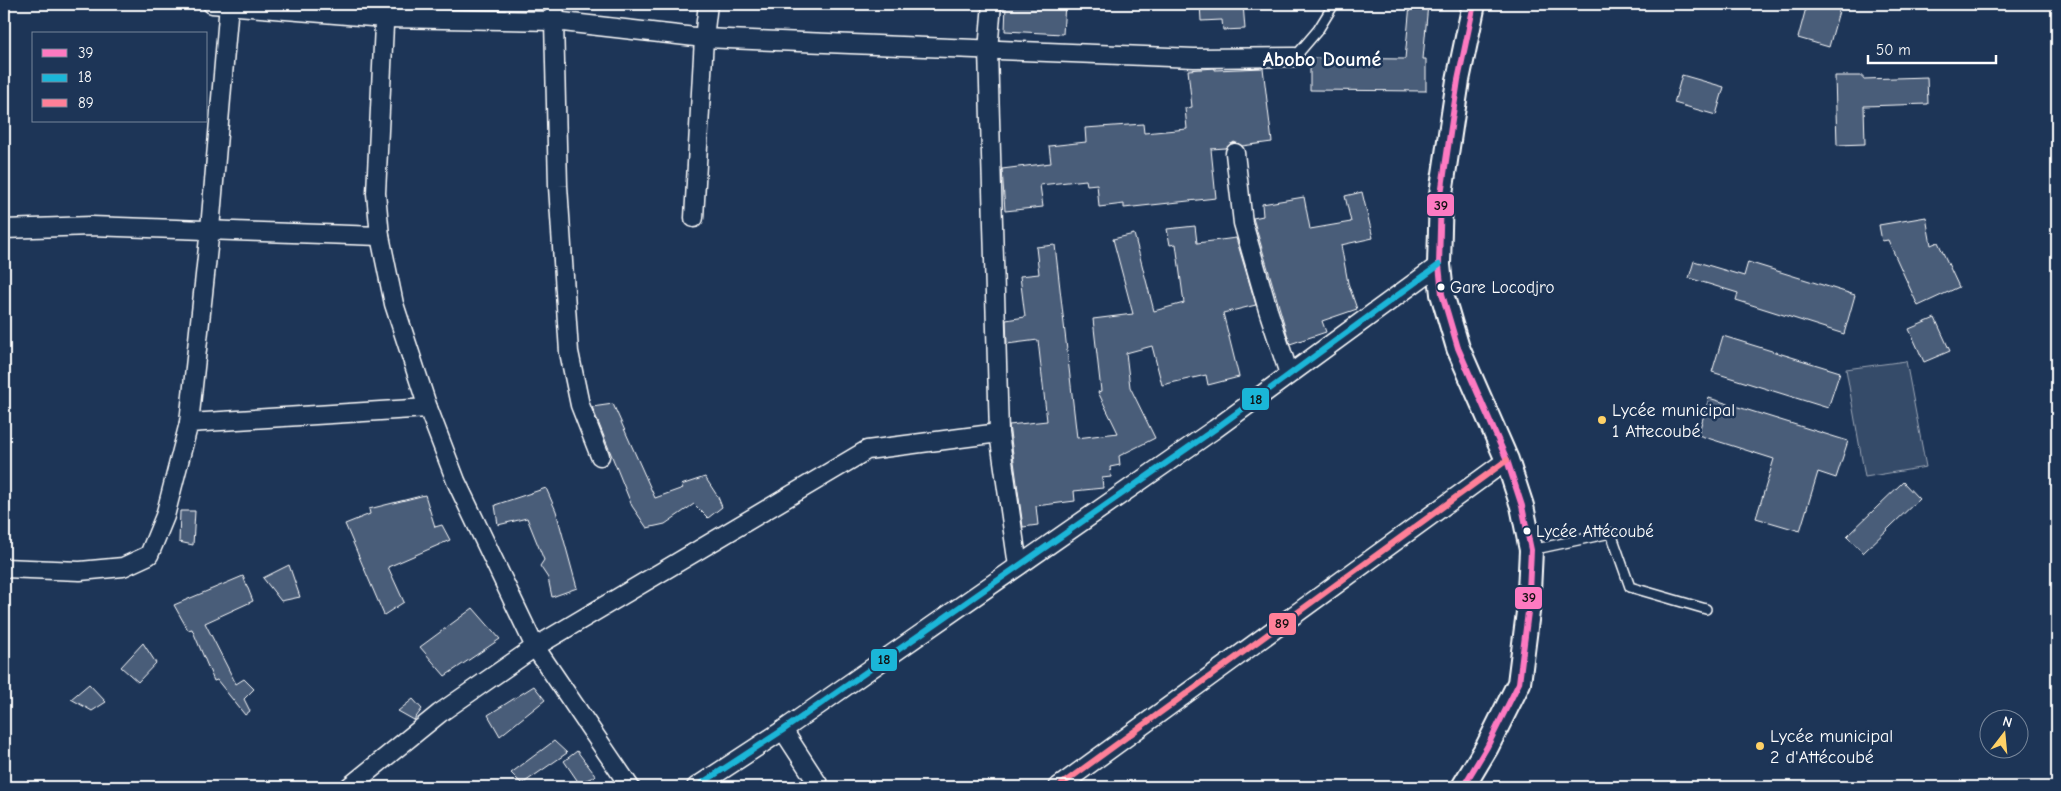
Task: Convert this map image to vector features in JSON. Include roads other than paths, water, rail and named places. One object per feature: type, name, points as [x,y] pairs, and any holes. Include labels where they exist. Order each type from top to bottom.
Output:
[{"type":"street","points":[[4,568],[80,571],[123,566],[149,555],[165,516],[189,423],[210,229],[223,4],[385,11],[554,12],[704,38],[1194,58],[1295,57]]},
{"type":"street","points":[[694,218],[704,38],[708,4]]},
{"type":"street","points":[[992,4],[988,50],[999,433],[1018,566]]},
{"type":"street","points":[[1463,787],[1488,747],[1519,683],[1528,612],[1531,550],[1522,506],[1508,460],[1458,348],[1442,294],[1439,265],[1441,194],[1458,80],[1474,4]]},
{"type":"street","points":[[385,11],[376,193],[380,236],[394,304],[428,408],[456,480],[535,647],[630,787]]},
{"type":"street","points":[[554,12],[558,186],[569,352],[580,405],[600,456]]},
{"type":"street","points":[[1236,153],[1243,223],[1263,294],[1289,374]]},
{"type":"street","points":[[4,229],[91,226],[380,236]]},
{"type":"street","points":[[696,787],[783,730],[1206,434],[1439,265]]},
{"type":"street","points":[[189,423],[428,408]]},
{"type":"street","points":[[350,787],[440,713],[535,647],[867,450],[999,433]]},
{"type":"street","points":[[1058,787],[1508,460]]},
{"type":"street","points":[[783,730],[820,787]]},
{"type":"lane","points":[[1295,57],[1318,30],[1334,4]]},
{"type":"lane","points":[[1531,550],[1611,533],[1630,587],[1706,609]]},
{"type":"place","name":"Gare Locodjro","points":[[1441,287]]},
{"type":"place","name":"Lycée municipal 1 Attecoubé","points":[[1602,420]]},
{"type":"place","name":"Lycée Attécoubé","points":[[1527,531]]},
{"type":"place","name":"Lycée municipal 2 d'Attécoubé","points":[[1760,746]]},
{"type":"district","name":"Abobo Doumé","points":[[1322,59]]}]
